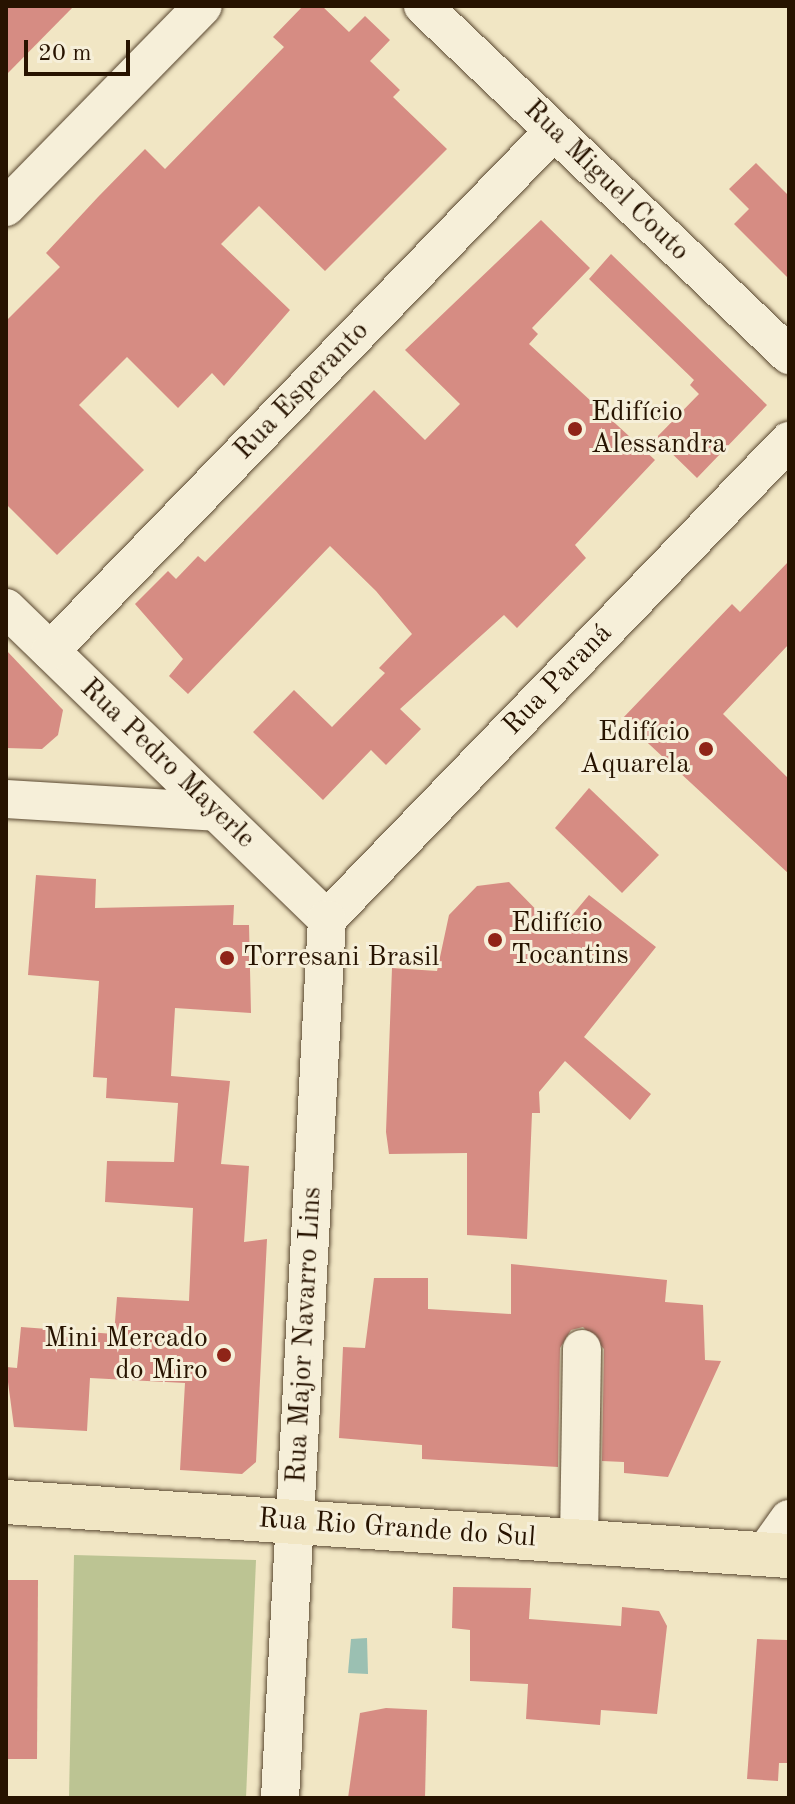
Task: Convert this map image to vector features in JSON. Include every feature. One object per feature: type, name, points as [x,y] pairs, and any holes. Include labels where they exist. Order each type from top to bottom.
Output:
[{"type":"main road","name":"Rua Rio Grande do Sul","points":[[6,1502],[777,1555]]},
{"type":"street","points":[[6,207],[203,6]]},
{"type":"street","name":"Rua Miguel Couto","points":[[423,6],[789,355]]},
{"type":"street","name":"Rua Esperanto","points":[[50,651],[554,131]]},
{"type":"street","name":"Rua Paraná","points":[[327,919],[789,441]]},
{"type":"street","name":"Rua Pedro Mayerle","points":[[6,608],[327,919]]},
{"type":"street","points":[[6,799],[216,812]]},
{"type":"street","name":"Rua Major Navarro Lins","points":[[280,1798],[327,919]]},
{"type":"street","points":[[579,1541],[582,1349]]},
{"type":"street","points":[[777,1555],[789,1519]]},
{"type":"green space","points":[[74,1555],[256,1560],[246,1798],[69,1798]]},
{"type":"shaded area","points":[[367,1638],[368,1674],[348,1673],[351,1639]]},
{"type":"building","points":[[6,6],[74,6],[6,75]]},
{"type":"building","points":[[303,6],[322,6],[349,32],[365,16],[390,40],[370,61],[400,90],[393,97],[447,149],[325,271],[259,206],[221,244],[290,310],[224,386],[212,373],[178,408],[127,357],[79,405],[144,470],[57,555],[6,504],[6,321],[60,267],[46,253],[98,197],[145,149],[165,169],[284,47],[273,37]]},
{"type":"building","points":[[756,163],[789,196],[789,279],[734,224],[749,209],[729,189]]},
{"type":"building","points":[[541,220],[590,268],[532,328],[538,334],[529,344],[655,460],[575,545],[586,558],[517,628],[504,615],[400,709],[421,729],[386,765],[371,750],[323,800],[253,732],[294,690],[332,727],[385,673],[379,668],[412,634],[376,591],[330,546],[188,694],[169,676],[183,659],[135,604],[168,571],[176,579],[198,556],[205,562],[374,390],[425,440],[460,404],[405,350]]},
{"type":"building","points":[[611,254],[767,405],[697,478],[656,438],[699,394],[690,385],[694,380],[589,279]]},
{"type":"building","points":[[789,561],[789,644],[723,714],[789,779],[789,874],[622,719],[732,604],[740,612]]},
{"type":"building","points":[[6,650],[63,710],[58,735],[42,749],[6,748]]},
{"type":"building","points":[[589,788],[659,855],[622,893],[555,828]]},
{"type":"building","points":[[36,875],[96,879],[95,908],[234,905],[233,925],[249,925],[251,1013],[175,1008],[171,1076],[230,1081],[221,1164],[249,1166],[244,1242],[267,1239],[256,1462],[242,1474],[180,1470],[185,1383],[90,1378],[87,1431],[14,1427],[6,1367],[17,1368],[21,1327],[114,1334],[117,1297],[189,1301],[193,1208],[105,1202],[107,1161],[174,1162],[178,1103],[106,1098],[107,1078],[93,1077],[99,981],[28,975]]},
{"type":"building","points":[[509,882],[558,932],[589,895],[656,947],[584,1037],[651,1094],[630,1120],[565,1061],[539,1092],[540,1113],[532,1113],[527,1239],[467,1235],[467,1153],[389,1154],[386,1132],[392,968],[437,971],[449,915],[477,886]]},
{"type":"building","points":[[511,1264],[667,1280],[665,1302],[703,1305],[705,1360],[721,1361],[668,1477],[624,1473],[624,1462],[602,1461],[604,1349],[583,1327],[571,1330],[560,1348],[558,1467],[422,1459],[422,1445],[339,1438],[343,1347],[365,1348],[374,1278],[428,1278],[428,1309],[511,1314]]},
{"type":"building","points":[[6,1580],[38,1580],[37,1759],[6,1759]]},
{"type":"building","points":[[453,1587],[531,1588],[529,1619],[621,1626],[622,1607],[659,1611],[667,1626],[657,1714],[601,1710],[600,1725],[526,1719],[528,1684],[470,1681],[470,1630],[452,1628]]},
{"type":"building","points":[[757,1639],[787,1640],[789,1763],[779,1763],[778,1781],[747,1779]]},
{"type":"building","points":[[386,1708],[427,1710],[425,1798],[348,1798],[360,1713]]},
{"type":"place","name":"Edifício Alessandra","points":[[575,429]]},
{"type":"place","name":"Edifício Aquarela","points":[[706,749]]},
{"type":"place","name":"Edifício Tocantins","points":[[495,940]]},
{"type":"place","name":"Torresani Brasil","points":[[227,958]]},
{"type":"place","name":"Mini Mercado do Miro","points":[[224,1355]]}]
